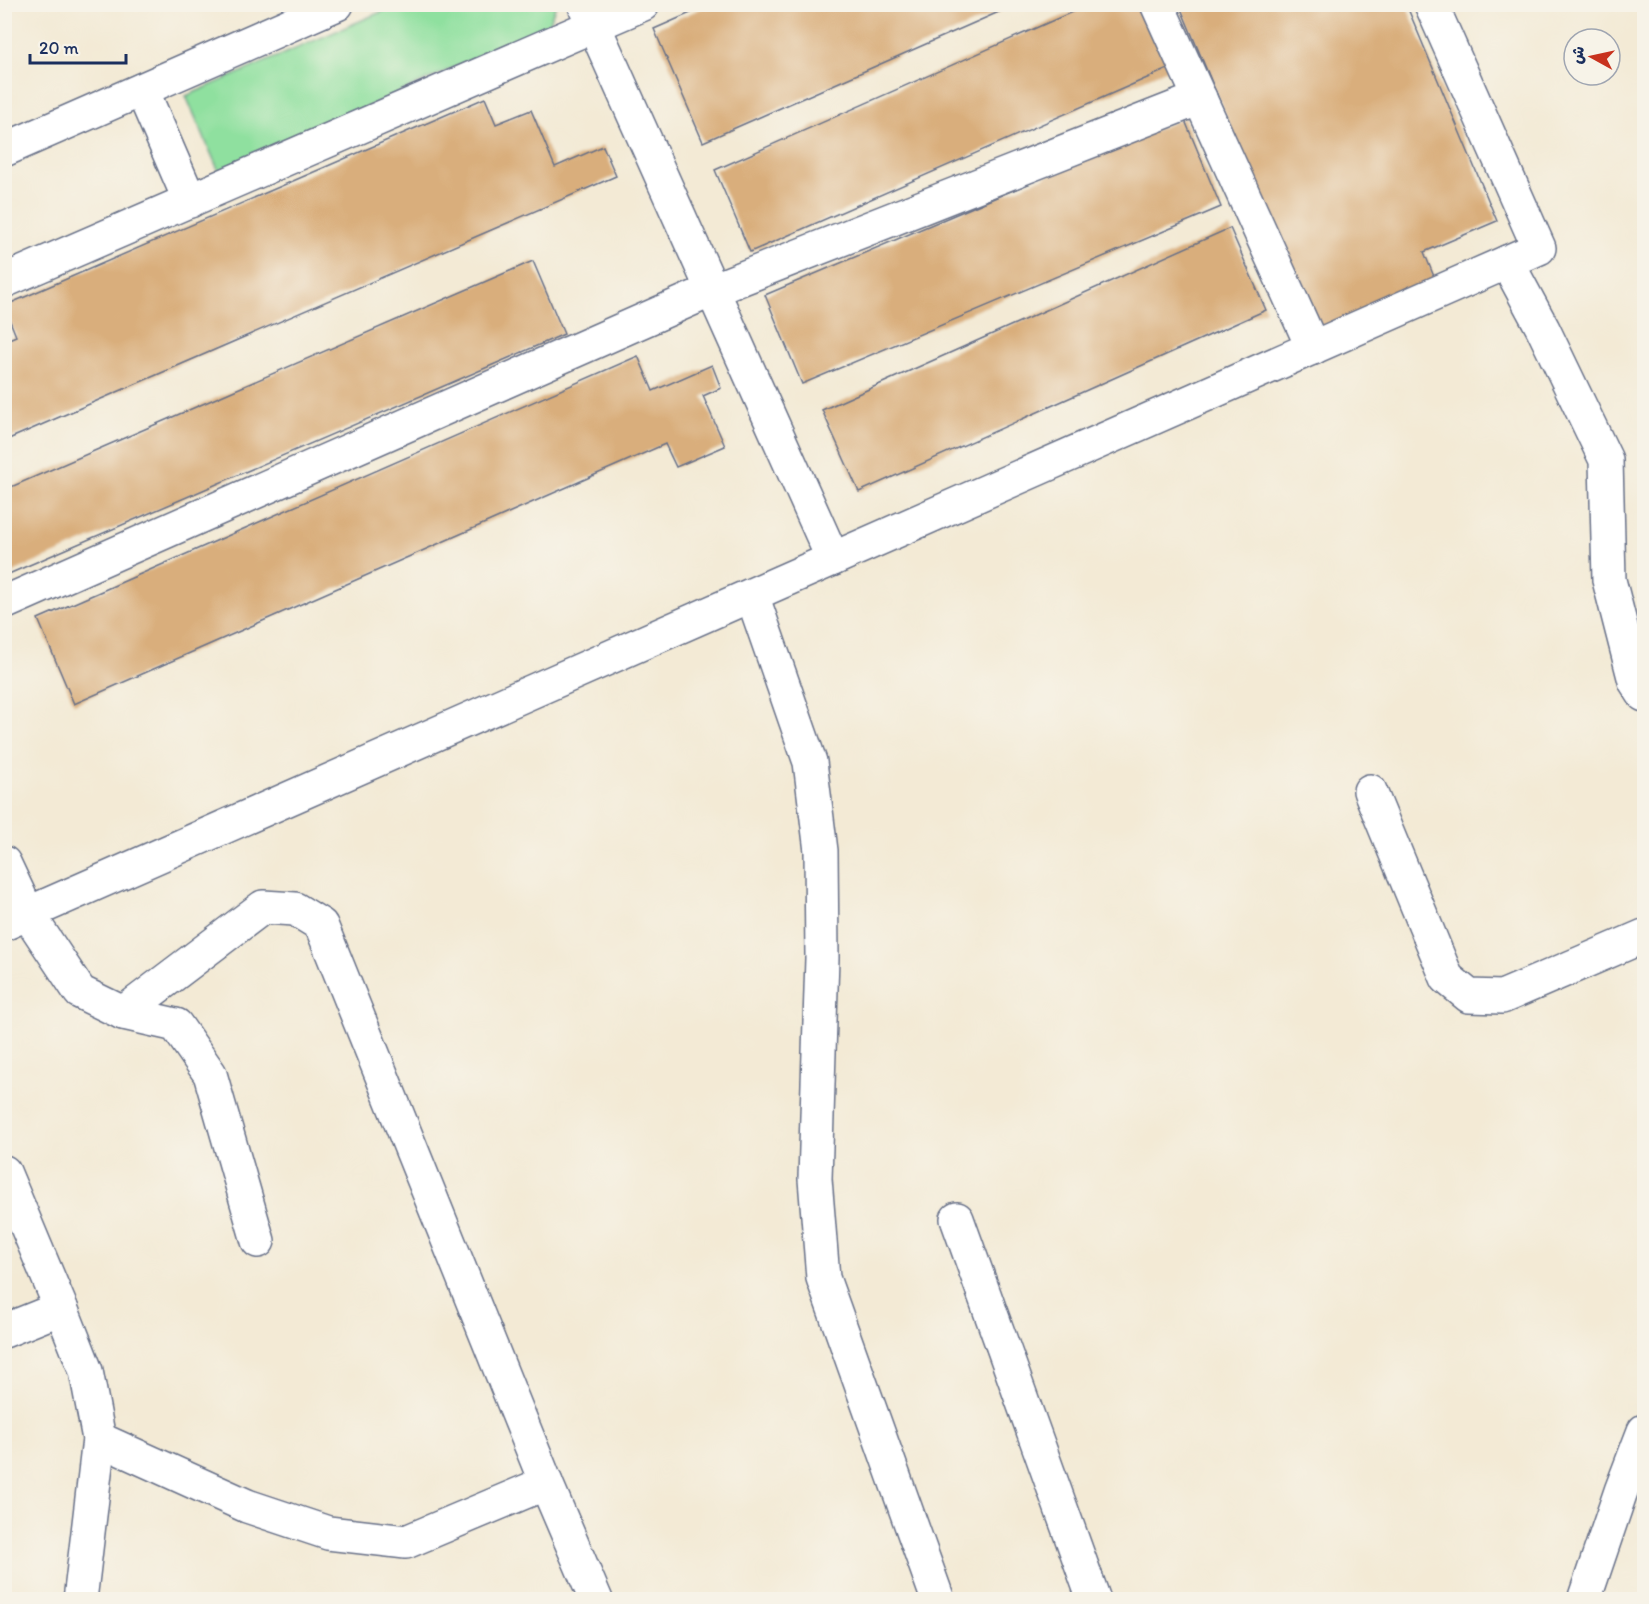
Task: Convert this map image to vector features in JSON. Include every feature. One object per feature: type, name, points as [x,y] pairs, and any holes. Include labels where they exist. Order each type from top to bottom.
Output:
[{"type":"street","points":[[4,150],[337,4]]},
{"type":"street","points":[[4,281],[190,201],[589,15],[643,4]]},
{"type":"street","points":[[1157,4],[1313,348]]},
{"type":"street","points":[[16,919],[1539,248],[1431,4]]},
{"type":"street","points":[[589,15],[833,559]]},
{"type":"street","points":[[142,90],[190,201]]},
{"type":"street","points":[[4,603],[712,290],[1200,99]]},
{"type":"street","points":[[1507,262],[1543,329],[1606,460],[1609,580],[1635,681],[1644,695]]},
{"type":"street","points":[[752,595],[810,762],[821,851],[822,958],[815,1179],[823,1278],[938,1599]]},
{"type":"street","points":[[1370,791],[1447,978],[1469,996],[1502,997],[1644,936]]},
{"type":"street","points":[[4,863],[16,919],[81,992],[123,1013],[176,1025],[210,1074],[258,1241]]},
{"type":"street","points":[[123,1013],[263,907],[295,909],[321,926],[546,1483],[596,1599]]},
{"type":"street","points":[[4,1172],[62,1308],[86,1371],[99,1439],[80,1599]]},
{"type":"street","points":[[957,1219],[1094,1599]]},
{"type":"street","points":[[4,1331],[62,1308]]},
{"type":"street","points":[[1584,1599],[1644,1431]]},
{"type":"street","points":[[99,1439],[247,1506],[328,1533],[406,1542],[546,1483]]},
{"type":"green space","points":[[397,5],[556,5],[548,25],[220,174],[186,96]]},
{"type":"building","points":[[711,4],[1017,4],[703,142],[654,29]]},
{"type":"building","points":[[1090,4],[1143,4],[1170,68],[750,252],[715,170]]},
{"type":"building","points":[[1179,4],[1406,4],[1497,221],[1424,252],[1437,284],[1318,335]]},
{"type":"building","points":[[485,98],[496,124],[531,110],[555,167],[603,146],[616,176],[4,441],[4,341],[16,336],[4,306]]},
{"type":"building","points":[[1184,118],[1221,207],[802,384],[765,295]]},
{"type":"building","points":[[1230,228],[1266,310],[859,492],[822,410]]},
{"type":"building","points":[[533,261],[564,334],[4,576],[4,490]]},
{"type":"building","points":[[638,356],[653,391],[712,365],[721,388],[703,396],[725,446],[676,467],[665,444],[74,704],[38,619]]}]
